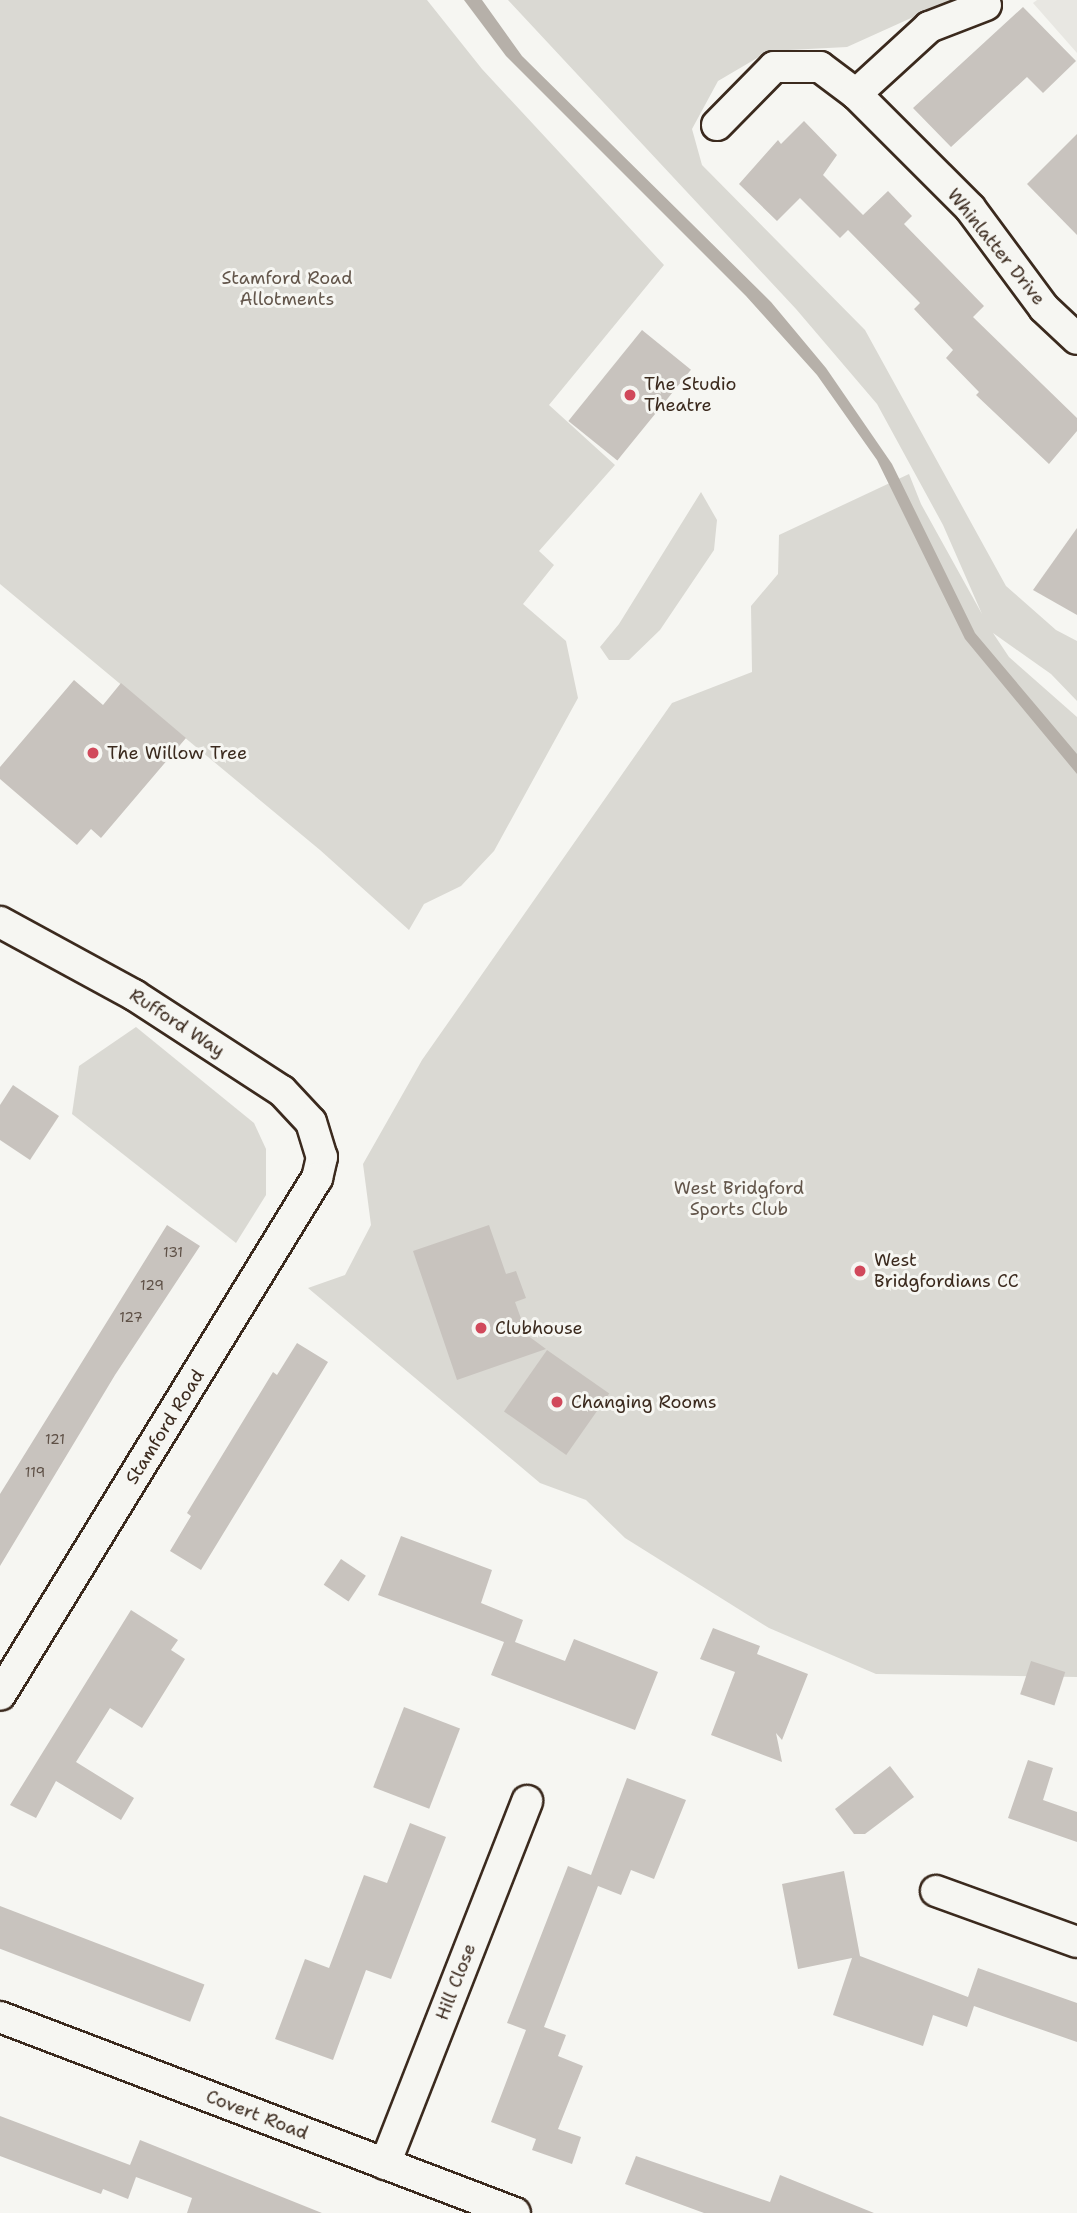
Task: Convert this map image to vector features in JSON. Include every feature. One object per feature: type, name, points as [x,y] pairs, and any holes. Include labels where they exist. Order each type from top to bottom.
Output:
[{"type":"street","points":[[856,94],[929,27],[986,5]]},
{"type":"street","name":"Whinlatter Drive","points":[[717,125],[774,67],[820,68],[856,94],[970,208],[1044,308],[1077,339]]},
{"type":"street","name":"Rufford Way","points":[[0,922],[134,995],[282,1091],[311,1122],[322,1157]]},
{"type":"street","name":"Stamford Road","points":[[0,1695],[317,1178],[322,1157]]},
{"type":"street","name":"Hill Close","points":[[385,2164],[527,1801]]},
{"type":"street","points":[[936,1891],[1077,1942]]},
{"type":"street","name":"Covert Road","points":[[0,2017],[514,2213]]},
{"type":"shaded area","points":[[464,0],[482,0],[522,56],[771,302],[826,368],[892,464],[975,633],[1077,754],[1077,774],[965,639],[877,460],[817,375],[746,296],[506,56]]},
{"type":"shaded area","points":[[1037,0],[1077,0],[1077,53],[1033,3]]},
{"type":"green space","name":"Stamford Road Allotments","points":[[0,0],[427,0],[482,69],[664,265],[549,405],[615,465],[539,551],[554,565],[523,604],[566,641],[578,698],[494,851],[461,886],[424,904],[409,930],[320,850],[0,584]]},
{"type":"green space","name":"West Bridgford Sports Club","points":[[508,0],[951,0],[847,47],[769,51],[718,81],[692,129],[702,165],[865,330],[1006,586],[1056,630],[1077,641],[1077,701],[1051,674],[993,633],[1009,657],[1077,717],[1077,1677],[876,1674],[769,1628],[625,1538],[586,1500],[540,1483],[308,1288],[345,1275],[371,1225],[363,1164],[422,1060],[672,703],[752,672],[751,606],[778,574],[779,535],[909,474],[921,504],[982,614],[943,525],[877,404],[796,309]]},
{"type":"green space","points":[[701,492],[717,520],[714,550],[660,630],[629,660],[609,660],[600,647],[619,624]]},
{"type":"green space","points":[[136,1027],[254,1123],[266,1149],[266,1195],[236,1243],[72,1114],[79,1066]]},
{"type":"building","points":[[1023,7],[1076,61],[1043,93],[1027,77],[951,147],[913,108]]},
{"type":"building","points":[[804,121],[837,155],[823,175],[863,215],[888,191],[912,216],[904,224],[984,306],[973,317],[1077,418],[1077,431],[1049,464],[976,395],[979,392],[946,358],[953,350],[914,309],[920,303],[848,230],[840,238],[800,198],[777,221],[739,184],[778,140],[781,144]]},
{"type":"building","points":[[1077,134],[1077,235],[1027,184]]},
{"type":"building","name":"The Studio Theatre","points":[[642,330],[691,370],[617,461],[568,421]]},
{"type":"building","points":[[1077,528],[1077,615],[1033,590]]},
{"type":"building","name":"The Willow Tree","points":[[74,680],[103,705],[121,683],[186,738],[101,838],[91,829],[77,845],[0,779],[0,767]]},
{"type":"building","points":[[13,1085],[59,1116],[30,1160],[0,1140],[0,1105]]},
{"type":"building","points":[[167,1225],[200,1246],[115,1375],[0,1566],[0,1494]]},
{"type":"building","name":"Clubhouse","points":[[489,1225],[506,1274],[516,1271],[526,1298],[515,1302],[527,1335],[546,1349],[457,1380],[413,1251]]},
{"type":"building","points":[[297,1343],[328,1362],[201,1570],[170,1551],[191,1516],[187,1513],[273,1372],[277,1375]]},
{"type":"building","name":"Changing Rooms","points":[[547,1350],[609,1394],[566,1455],[504,1411]]},
{"type":"building","points":[[401,1536],[492,1570],[481,1603],[523,1620],[515,1642],[565,1661],[574,1639],[658,1672],[635,1730],[491,1675],[504,1642],[378,1595]]},
{"type":"building","points":[[341,1559],[366,1576],[349,1601],[324,1585]]},
{"type":"building","points":[[131,1610],[178,1640],[171,1650],[185,1659],[142,1728],[110,1708],[76,1762],[134,1798],[121,1820],[56,1781],[36,1818],[10,1805]]},
{"type":"building","points":[[713,1628],[760,1646],[757,1654],[808,1674],[782,1740],[776,1733],[782,1762],[711,1735],[735,1672],[700,1659]]},
{"type":"building","points":[[1031,1661],[1065,1672],[1054,1705],[1020,1694]]},
{"type":"building","points":[[404,1707],[460,1729],[429,1809],[373,1787]]},
{"type":"building","points":[[1028,1760],[1053,1768],[1043,1800],[1077,1812],[1077,1842],[1008,1818]]},
{"type":"building","points":[[890,1766],[914,1797],[865,1834],[854,1834],[835,1809]]},
{"type":"building","points":[[627,1778],[686,1800],[654,1879],[631,1870],[621,1895],[598,1886],[544,2027],[566,2035],[558,2056],[583,2066],[558,2129],[581,2137],[572,2164],[532,2150],[536,2139],[491,2122],[526,2030],[507,2023],[568,1866],[591,1875]]},
{"type":"building","points":[[410,1823],[446,1837],[391,1979],[366,1970],[333,2060],[275,2039],[305,1959],[329,1968],[364,1875],[387,1883]]},
{"type":"building","points":[[844,1871],[860,1956],[968,1997],[978,1968],[1077,2003],[1077,2042],[974,2006],[967,2027],[933,2015],[923,2046],[833,2015],[852,1958],[798,1969],[782,1884]]},
{"type":"building","points":[[0,1906],[204,1984],[190,2022],[0,1949]]},
{"type":"building","points":[[0,2116],[130,2165],[140,2140],[322,2213],[187,2213],[192,2198],[136,2177],[128,2199],[103,2189],[101,2194],[0,2156]]},
{"type":"building","points":[[636,2156],[770,2202],[780,2175],[874,2213],[704,2213],[625,2184]]},
{"type":"place","name":"The Studio Theatre","points":[[630,395]]},
{"type":"place","name":"The Willow Tree","points":[[93,753]]},
{"type":"place","name":"West Bridgfordians CC","points":[[860,1271]]},
{"type":"place","name":"Clubhouse","points":[[481,1328]]},
{"type":"place","name":"Changing Rooms","points":[[557,1402]]}]
